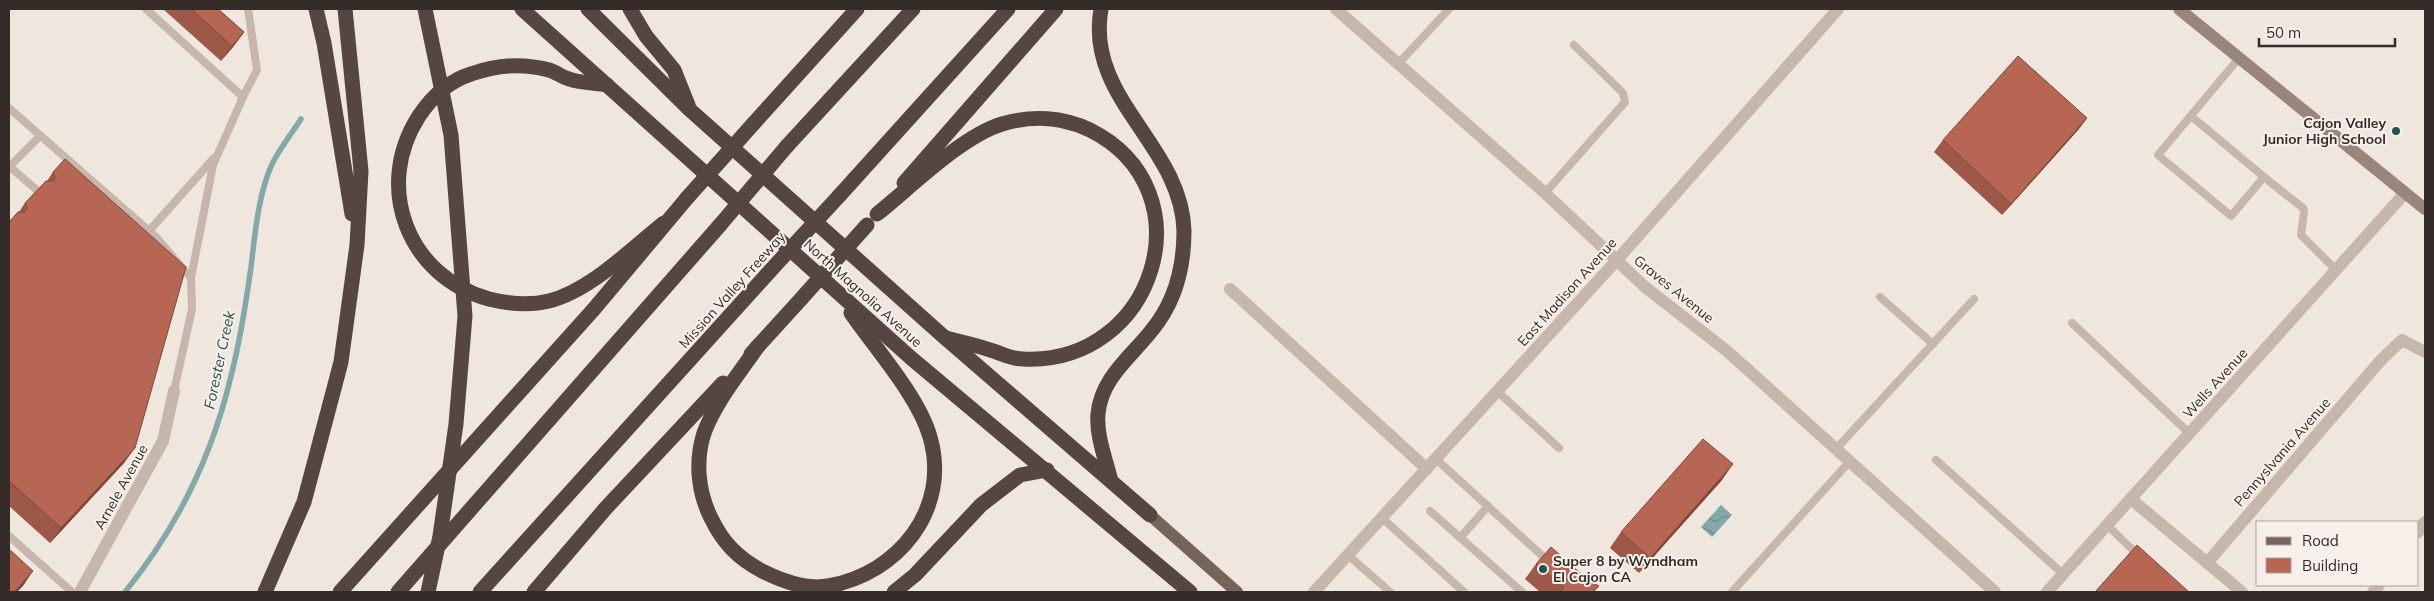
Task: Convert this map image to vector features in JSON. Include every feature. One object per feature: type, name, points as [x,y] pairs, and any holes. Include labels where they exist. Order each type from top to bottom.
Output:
[{"type":"highway","points":[[316,9],[324,43],[357,246]]},
{"type":"highway","points":[[266,592],[304,502],[341,362],[357,246],[360,171],[345,9]]},
{"type":"highway","points":[[425,9],[451,135],[465,316],[456,424],[440,536],[428,592]]},
{"type":"highway","name":"North Magnolia Avenue","points":[[522,9],[922,368],[1047,470],[1190,592]]},
{"type":"highway","name":"North Magnolia Avenue","points":[[588,9],[644,67],[689,109],[943,336],[1150,514]]},
{"type":"highway","points":[[630,9],[646,36],[674,70],[689,109]]},
{"type":"highway","points":[[788,85],[845,9]]},
{"type":"highway","points":[[340,592],[594,309],[664,223],[857,9]]},
{"type":"highway","points":[[398,592],[787,146],[913,9]]},
{"type":"highway","name":"Mission Valley Freeway","points":[[480,592],[1008,9]]},
{"type":"highway","points":[[534,592],[605,509],[801,299],[1056,9]]},
{"type":"highway","points":[[1101,9],[1098,21],[1100,50],[1106,73],[1116,92],[1168,172],[1177,193],[1184,230],[1180,271],[1175,290],[1165,311],[1153,329],[1111,377],[1101,396],[1098,413],[1098,431],[1111,481]]},
{"type":"highway","points":[[607,85],[569,79],[550,70],[523,65],[487,69],[469,74],[452,82],[437,94],[423,110],[413,125],[403,148],[399,166],[398,188],[402,213],[409,235],[421,254],[457,287],[499,302],[529,304],[550,300],[577,289],[602,273],[664,223]]},
{"type":"highway","points":[[872,219],[955,150],[981,132],[1002,124],[1024,119],[1046,118],[1066,120],[1083,127],[1116,147],[1131,162],[1141,178],[1154,215],[1156,254],[1151,276],[1142,295],[1114,330],[1077,352],[1047,359],[1008,357],[943,336]]},
{"type":"highway","points":[[758,346],[716,408],[704,434],[699,460],[700,486],[707,510],[728,547],[740,557],[782,581],[803,586],[827,586],[858,577],[886,562],[906,544],[921,524],[932,495],[934,468],[930,437],[914,402],[834,290]]},
{"type":"highway","points":[[894,592],[915,575],[981,506],[1020,475],[1047,470]]},
{"type":"main road","points":[[2179,9],[2425,209]]},
{"type":"main road","name":"North Magnolia Avenue","points":[[1150,514],[1237,592]]},
{"type":"street","name":"Graves Avenue","points":[[1336,9],[1545,194],[1645,287],[1727,351],[1995,592]]},
{"type":"street","name":"East Madison Avenue","points":[[1314,592],[1380,517],[1427,469],[1616,261],[1838,9]]},
{"type":"street","name":"Wells Avenue","points":[[2047,592],[2405,193]]},
{"type":"street","points":[[1230,289],[1427,469]]},
{"type":"street","name":"Pennyslvania Avenue","points":[[2207,563],[2381,360],[2402,340],[2425,352]]},
{"type":"street","name":"Arnele Avenue","points":[[80,592],[163,441],[174,391]]},
{"type":"street","points":[[2131,499],[2242,592]]},
{"type":"lane","points":[[146,9],[243,97]]},
{"type":"lane","points":[[174,391],[192,309],[191,278],[213,165],[257,70],[248,9]]},
{"type":"lane","points":[[1398,64],[1449,9]]},
{"type":"lane","points":[[1545,194],[1625,102],[1623,93],[1574,45]]},
{"type":"lane","points":[[2239,58],[2158,155],[2232,216],[2264,177]]},
{"type":"lane","points":[[9,108],[149,231],[191,278]]},
{"type":"lane","points":[[2191,116],[2302,208],[2304,212],[2301,235],[2336,270]]},
{"type":"lane","points":[[39,192],[9,166],[40,136]]},
{"type":"lane","points":[[149,231],[219,153]]},
{"type":"lane","points":[[1880,296],[1933,344]]},
{"type":"lane","points":[[1836,449],[1974,298]]},
{"type":"lane","points":[[2072,323],[2190,433]]},
{"type":"lane","points":[[1497,391],[1559,448]]},
{"type":"lane","points":[[1436,459],[1553,566]]},
{"type":"lane","points":[[1936,460],[2063,574]]},
{"type":"lane","points":[[1732,592],[1850,461]]},
{"type":"lane","points":[[1460,538],[1488,506]]},
{"type":"lane","points":[[1430,511],[1522,592]]},
{"type":"lane","points":[[1380,517],[1464,592]]},
{"type":"lane","points":[[2107,525],[2148,564]]},
{"type":"lane","points":[[9,536],[72,592]]},
{"type":"lane","points":[[1348,555],[1390,592]]},
{"type":"water","points":[[1721,505],[1732,515],[1712,537],[1701,527]]},
{"type":"building","points":[[191,9],[218,9],[244,32],[232,46]]},
{"type":"building","points":[[2018,56],[2087,118],[2011,204],[1943,140]]},
{"type":"building","points":[[65,159],[186,267],[135,448],[61,528],[9,481],[9,222],[18,212],[25,212],[27,208],[25,203],[46,181],[54,181],[53,172]]},
{"type":"building","points":[[1703,439],[1733,464],[1650,558],[1621,532]]},
{"type":"building","points":[[2137,545],[2189,592],[2095,592]]},
{"type":"building","points":[[1551,547],[1589,581],[1599,586],[1593,592],[1560,592],[1564,588],[1536,564]]},
{"type":"building","points":[[9,549],[33,571],[14,592],[9,592]]},
{"type":"waterway","name":"Forester Creek","points":[[125,592],[144,568],[176,517],[203,463],[214,435],[237,349],[263,189],[275,158],[301,119]]},
{"type":"place","name":"Cajon Valley Junior High School","points":[[2396,131]]},
{"type":"place","name":"Super 8 by Wyndham El Cajon CA","points":[[1543,569]]}]
